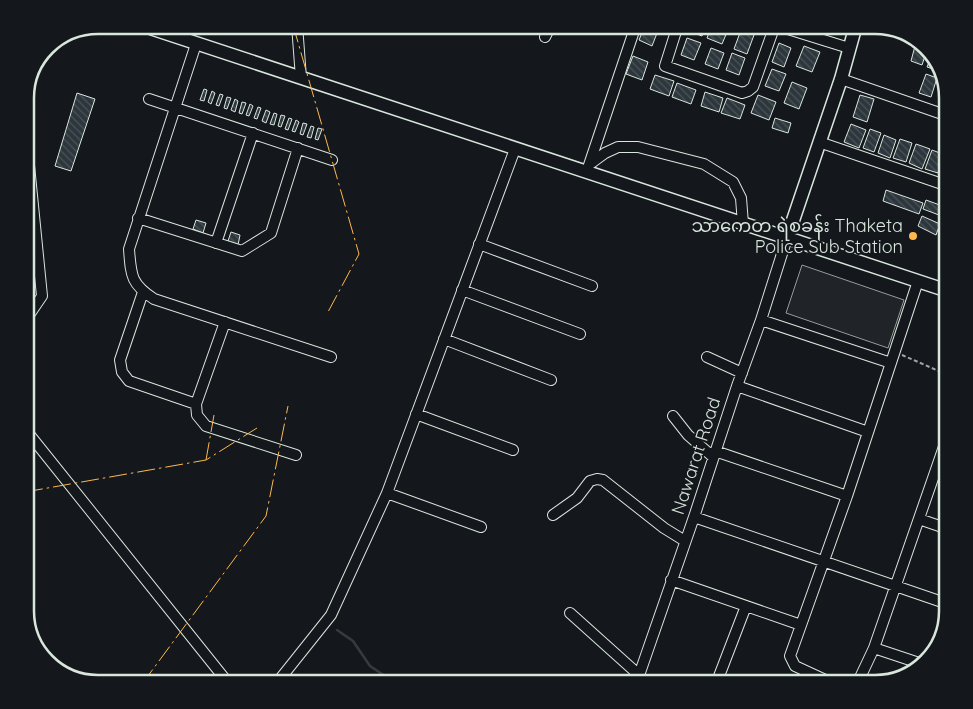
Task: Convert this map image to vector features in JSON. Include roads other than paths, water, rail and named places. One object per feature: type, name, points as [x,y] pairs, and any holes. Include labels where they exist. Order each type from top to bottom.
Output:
[{"type":"main road","points":[[167,34],[515,149],[588,168],[743,224],[939,288]]},
{"type":"main road","points":[[787,238],[841,79],[853,34]]},
{"type":"street","points":[[298,34],[301,78]]},
{"type":"street","points":[[588,168],[633,34]]},
{"type":"street","points":[[675,34],[665,66],[742,93],[753,87],[772,34]]},
{"type":"street","points":[[804,34],[848,48]]},
{"type":"street","points":[[196,44],[138,218],[129,249],[130,271],[138,289],[154,299],[331,357]]},
{"type":"street","points":[[841,79],[939,113]]},
{"type":"street","points":[[149,99],[332,160]]},
{"type":"street","points":[[216,243],[253,133]]},
{"type":"street","points":[[820,142],[939,183]]},
{"type":"street","points":[[588,168],[605,152],[618,147],[638,147],[704,164],[733,182],[741,198],[743,224]]},
{"type":"street","points":[[138,218],[242,251],[271,233],[298,148]]},
{"type":"street","points":[[283,675],[331,615],[387,493],[515,149]]},
{"type":"street","points":[[34,216],[42,296],[34,308]]},
{"type":"street","name":"Nawarat Road","points":[[639,675],[761,320],[787,238]]},
{"type":"street","points":[[480,244],[592,286]]},
{"type":"street","points":[[814,675],[795,666],[790,656],[847,496],[918,281]]},
{"type":"street","points":[[462,290],[580,334]]},
{"type":"street","points":[[143,292],[120,360],[122,372],[129,381],[196,404]]},
{"type":"street","points":[[761,320],[891,363]]},
{"type":"street","points":[[225,322],[196,404],[197,415],[206,426],[296,455]]},
{"type":"street","points":[[444,339],[551,380]]},
{"type":"street","points":[[707,357],[742,373]]},
{"type":"street","points":[[737,386],[868,432]]},
{"type":"street","points":[[416,414],[513,450]]},
{"type":"street","points":[[673,416],[688,435],[714,454],[847,496]]},
{"type":"street","points":[[34,440],[222,675]]},
{"type":"street","points":[[861,675],[874,648],[919,519],[939,469]]},
{"type":"street","points":[[553,515],[577,498],[590,481],[597,479],[602,480],[651,518],[685,541]]},
{"type":"street","points":[[387,493],[481,527]]},
{"type":"street","points":[[694,517],[939,601]]},
{"type":"street","points":[[919,519],[939,526]]},
{"type":"street","points":[[671,580],[800,625]]},
{"type":"street","points":[[720,675],[746,606]]},
{"type":"street","points":[[570,613],[632,675]]},
{"type":"street","points":[[874,648],[914,662]]},
{"type":"waterway","points":[[337,630],[353,641],[370,666],[384,675]]},
{"type":"place","name":"သာကေတ ရဲစခန်း Thaketa Police Sub Station","points":[[913,236]]}]
